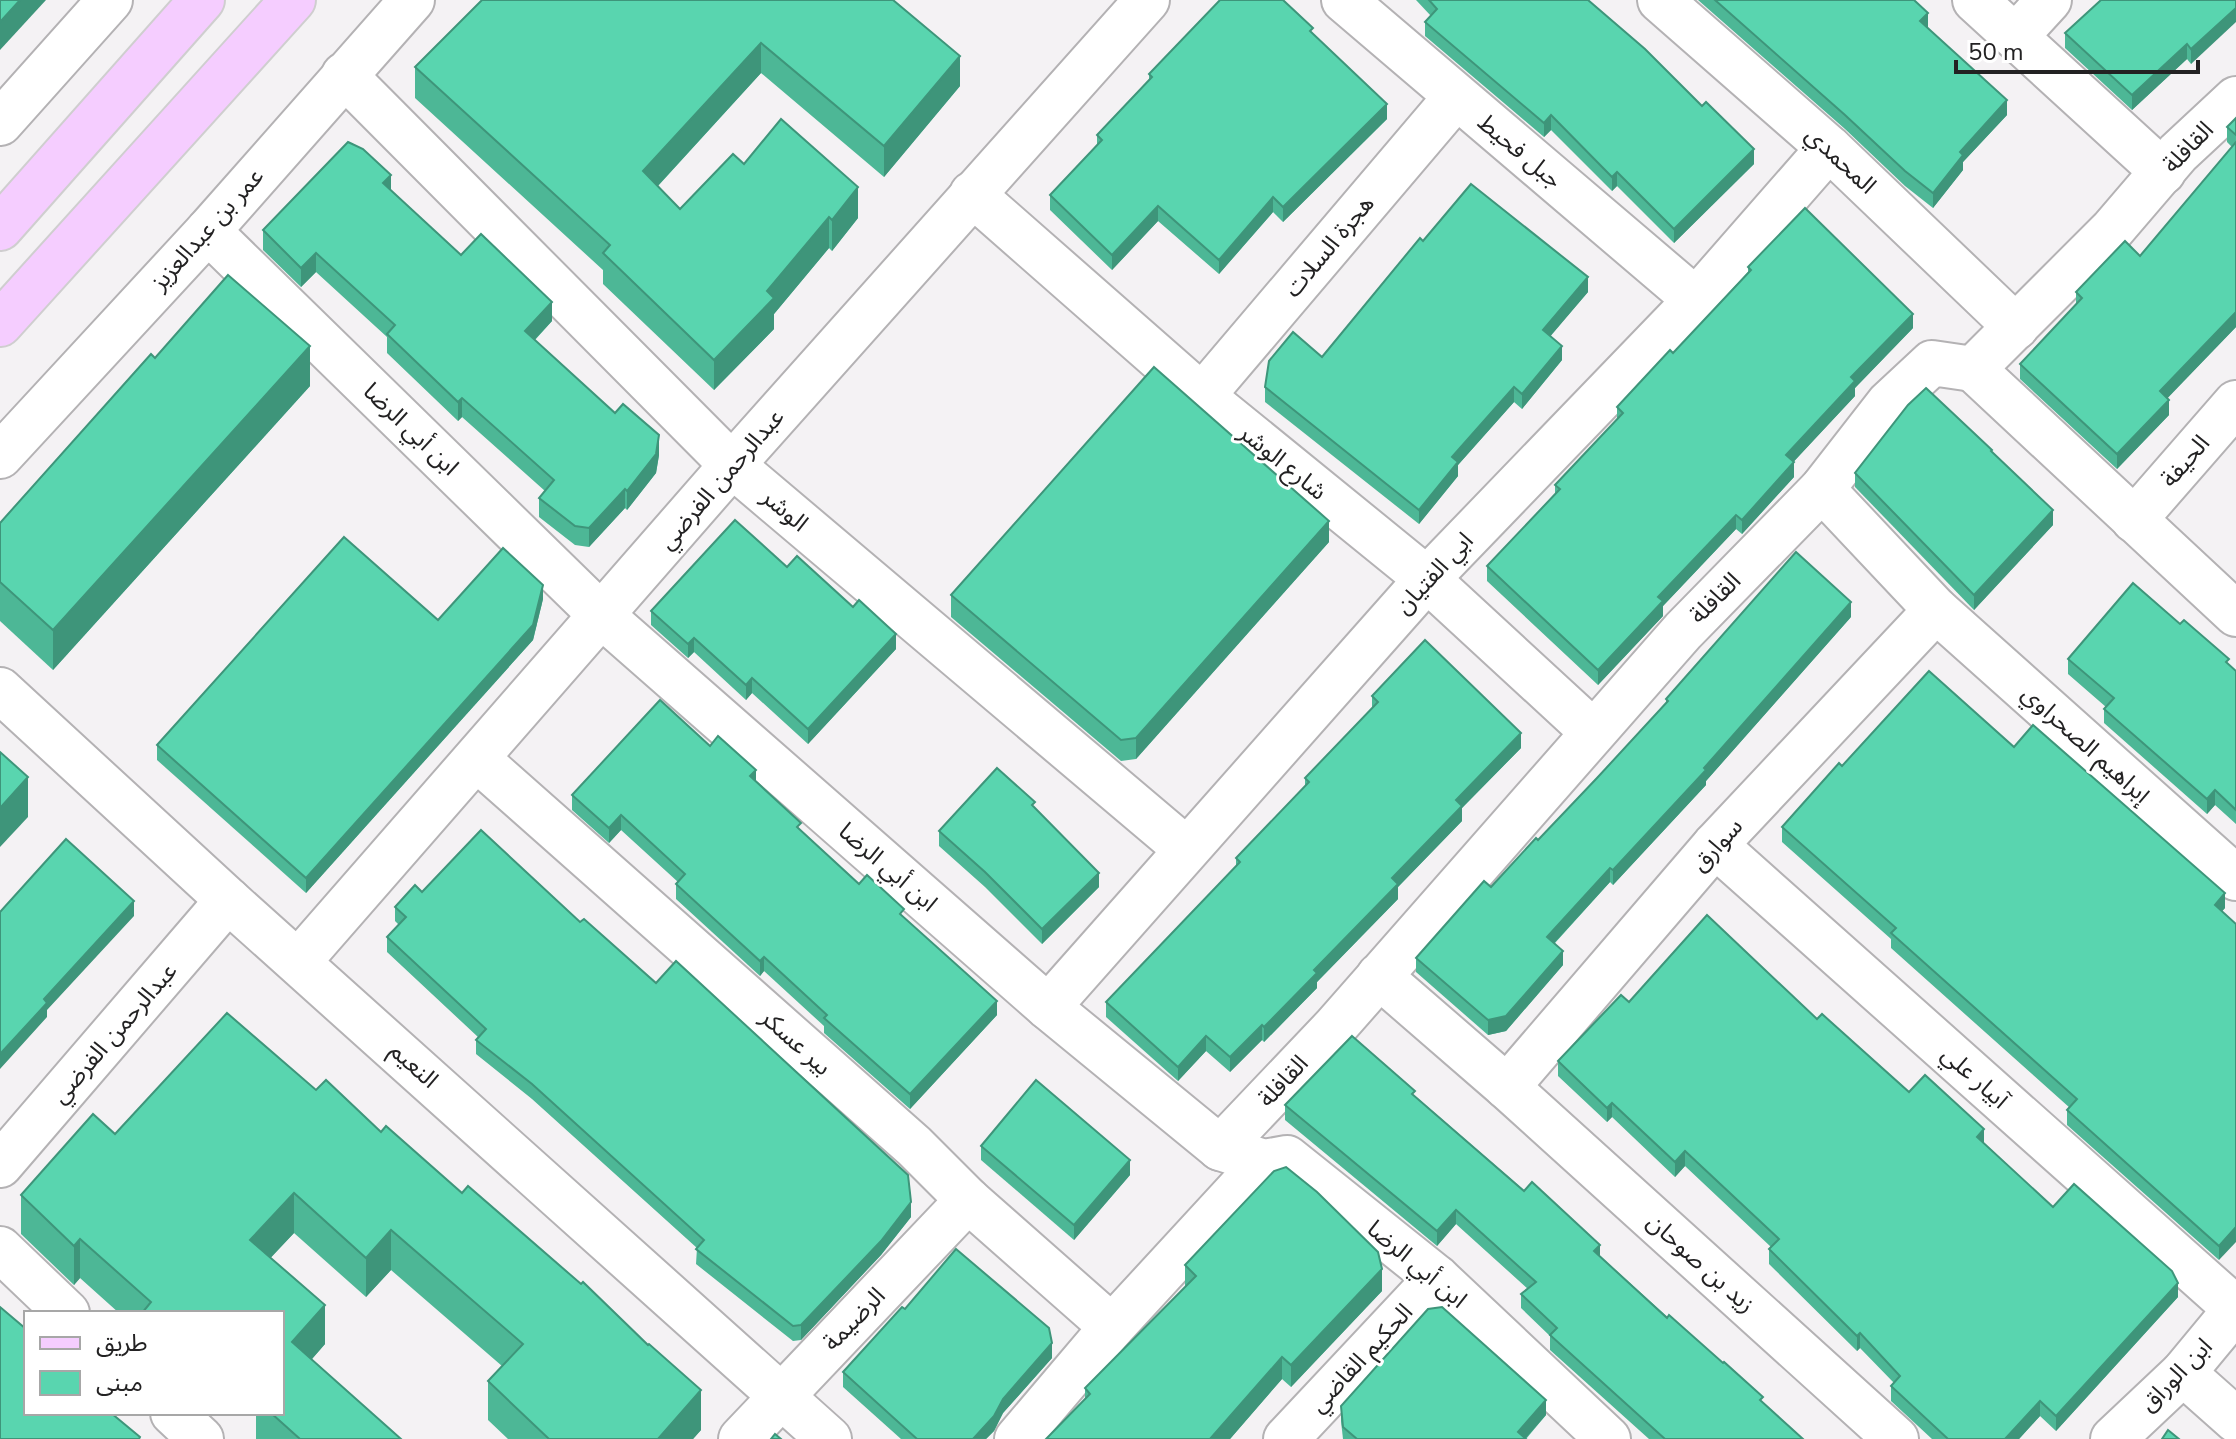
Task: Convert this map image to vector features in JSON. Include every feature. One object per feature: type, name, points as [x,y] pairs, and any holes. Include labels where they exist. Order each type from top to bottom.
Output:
[{"type":"main road","points":[[0,228],[202,0]]},
{"type":"main road","points":[[0,324],[293,0]]},
{"type":"street","points":[[5,108],[110,0]]},
{"type":"street","name":"عمر بن عبدالعزيز","points":[[0,456],[208,231],[412,0]]},
{"type":"street","name":"عبدالرحمن الفرضي","points":[[298,962],[732,465],[1147,0]]},
{"type":"street","name":"جبل فحيط","points":[[1344,0],[1696,300]]},
{"type":"street","name":"المحمدي","points":[[1660,0],[1829,148],[2016,327]]},
{"type":"street","points":[[1975,0],[2163,172]]},
{"type":"street","points":[[2016,36],[2049,0]]},
{"type":"street","name":"الوشر","points":[[344,75],[732,465],[1186,849]]},
{"type":"street","name":"هجرة السلات","points":[[1202,396],[1456,97]]},
{"type":"street","name":"القافلة","points":[[1220,1148],[1379,976],[1683,631],[1822,489],[1889,403],[1932,363],[1973,369],[2112,230],[2178,153],[2236,99]]},
{"type":"street","name":"ابي الفتيان","points":[[1048,1007],[1427,579],[1696,300],[1829,148]]},
{"type":"street","name":"شارع الوشر","points":[[972,194],[1202,396],[1427,579],[1593,732]]},
{"type":"street","name":"ابن أبي الرضا","points":[[208,231],[601,615],[1048,1007],[1220,1148],[1264,1162],[1287,1158],[1437,1278],[1608,1439]]},
{"type":"street","points":[[1973,369],[2236,614]]},
{"type":"street","name":"الحيفة","points":[[2134,520],[2236,403]]},
{"type":"street","name":"إبراهيم الصحراوي","points":[[1822,489],[1936,610],[2236,878]]},
{"type":"street","name":"سوارق","points":[[1507,1087],[1715,845],[1936,610]]},
{"type":"street","name":"النعيم","points":[[0,690],[228,900],[829,1439]]},
{"type":"street","name":"بير عسكر","points":[[477,759],[914,1146],[968,1200],[1112,1327]]},
{"type":"street","name":"آبيار علي","points":[[1715,845],[2236,1309]]},
{"type":"street","name":"عبدالرحمن الفرضي","points":[[0,1165],[228,900]]},
{"type":"street","name":"زيد بن صوحان","points":[[1379,976],[1507,1087],[1896,1439]]},
{"type":"street","points":[[1017,1439],[1112,1327],[1264,1162]]},
{"type":"street","name":"الرضيمة","points":[[741,1439],[968,1200]]},
{"type":"street","points":[[0,1249],[65,1311]]},
{"type":"street","name":"الحكيم القاضي","points":[[1294,1436],[1437,1278]]},
{"type":"street","name":"ابن الوراق","points":[[2113,1439],[2183,1373],[2236,1309]]},
{"type":"street","points":[[2183,1373],[2236,1420]]},
{"type":"street","points":[[175,1415],[201,1439]]},
{"type":"building","points":[[0,0],[20,0],[0,22]]},
{"type":"building","points":[[482,0],[893,0],[960,56],[884,146],[761,43],[643,171],[680,209],[733,154],[744,164],[781,119],[858,187],[767,291],[774,298],[714,360],[603,253],[610,245],[415,67]]},
{"type":"building","points":[[1220,0],[1283,0],[1313,28],[1310,31],[1387,104],[1283,207],[1273,197],[1219,260],[1158,206],[1112,255],[1050,195],[1102,140],[1097,135],[1152,77],[1149,74]]},
{"type":"building","points":[[1429,0],[1588,0],[1645,49],[1702,106],[1706,102],[1754,149],[1674,229],[1617,172],[1612,177],[1551,115],[1544,123],[1425,22],[1437,9]]},
{"type":"building","points":[[1715,0],[1914,0],[1928,13],[1920,21],[2007,100],[1960,152],[1963,155],[1933,193]]},
{"type":"building","points":[[2101,0],[2236,0],[2236,8],[2191,49],[2187,44],[2132,95],[2065,33]]},
{"type":"building","points":[[2236,118],[2236,135],[2227,127]]},
{"type":"building","points":[[348,142],[363,149],[391,175],[383,183],[461,255],[481,234],[552,302],[525,331],[615,413],[623,404],[659,435],[656,454],[627,491],[625,489],[589,528],[575,526],[539,498],[554,480],[462,398],[458,402],[387,334],[395,325],[316,253],[301,268],[263,230]]},
{"type":"building","points":[[2236,142],[2236,312],[2160,391],[2169,400],[2117,454],[2020,364],[2082,298],[2076,292],[2125,241],[2140,256]]},
{"type":"building","points":[[1471,184],[1588,277],[1543,330],[1562,346],[1522,394],[1514,387],[1452,457],[1458,462],[1419,510],[1265,387],[1269,361],[1293,332],[1322,357],[1420,238],[1423,241]]},
{"type":"building","points":[[1805,208],[1913,314],[1851,377],[1855,381],[1786,455],[1794,462],[1742,520],[1736,515],[1658,597],[1663,601],[1598,670],[1487,566],[1560,489],[1555,485],[1623,413],[1617,407],[1670,350],[1673,353],[1751,270],[1748,267]]},
{"type":"building","points":[[228,275],[310,346],[53,630],[0,582],[0,523],[151,354],[155,358]]},
{"type":"building","points":[[1154,367],[1329,521],[1136,738],[1121,740],[951,595]]},
{"type":"building","points":[[1926,388],[2053,510],[1974,595],[1855,473],[1908,405]]},
{"type":"building","points":[[735,520],[787,567],[797,556],[853,607],[859,600],[896,634],[808,729],[752,678],[746,685],[694,638],[688,644],[651,611]]},
{"type":"building","points":[[344,537],[438,620],[503,548],[543,585],[533,625],[306,878],[157,745]]},
{"type":"building","points":[[1796,552],[1851,602],[1704,768],[1706,770],[1547,937],[1563,951],[1506,1016],[1488,1020],[1416,958],[1484,881],[1491,887],[1597,778],[1668,701],[1666,699]]},
{"type":"building","points":[[2133,583],[2180,624],[2184,620],[2229,659],[2226,662],[2236,671],[2236,810],[2215,790],[2207,799],[2104,709],[2114,698],[2068,659]]},
{"type":"building","points":[[1425,640],[1521,733],[1456,800],[1462,806],[1392,878],[1398,884],[1314,970],[1317,973],[1264,1027],[1262,1025],[1230,1057],[1206,1036],[1178,1067],[1106,1002],[1240,862],[1236,858],[1309,782],[1305,778],[1378,702],[1372,696]]},
{"type":"building","points":[[1929,671],[2014,747],[2033,725],[2225,893],[2215,905],[2236,924],[2236,1227],[2219,1246],[2067,1110],[2077,1099],[1891,933],[1896,928],[1782,827],[1839,763],[1842,766]]},
{"type":"building","points":[[660,700],[710,746],[718,736],[756,770],[750,776],[801,823],[797,827],[859,884],[867,875],[904,909],[900,914],[997,1001],[910,1094],[824,1018],[827,1015],[764,957],[760,961],[676,884],[685,874],[621,815],[609,828],[572,795]]},
{"type":"building","points":[[0,752],[28,777],[0,808]]},
{"type":"building","points":[[997,768],[1035,802],[1032,805],[1099,873],[1042,929],[939,831]]},
{"type":"building","points":[[481,830],[580,922],[584,919],[656,983],[676,961],[908,1175],[911,1202],[881,1241],[801,1325],[793,1326],[696,1249],[704,1240],[532,1084],[476,1040],[486,1029],[387,937],[406,917],[395,907],[415,885],[422,892]]},
{"type":"building","points":[[66,839],[134,901],[44,999],[47,1003],[0,1054],[0,912]]},
{"type":"building","points":[[1707,915],[1817,1019],[1822,1014],[1909,1092],[1925,1075],[1984,1129],[1977,1137],[2053,1207],[2074,1184],[2172,1271],[2178,1283],[2056,1416],[2040,1401],[2005,1439],[1948,1439],[1891,1386],[1900,1376],[1860,1333],[1857,1336],[1769,1249],[1779,1239],[1685,1151],[1675,1162],[1612,1103],[1607,1108],[1558,1061],[1621,995],[1629,1002]]},
{"type":"building","points":[[227,1013],[316,1090],[326,1080],[381,1132],[386,1126],[462,1193],[468,1186],[581,1284],[583,1282],[648,1345],[701,1390],[658,1439],[549,1439],[488,1381],[523,1344],[391,1230],[366,1258],[294,1193],[250,1240],[325,1305],[292,1342],[401,1439],[300,1439],[273,1415],[284,1415],[284,1311],[144,1311],[151,1302],[80,1239],[74,1246],[21,1195],[93,1114],[115,1134]]},
{"type":"building","points":[[1352,1036],[1415,1091],[1412,1094],[1524,1191],[1532,1182],[1600,1245],[1594,1251],[1667,1318],[1669,1315],[1763,1397],[1760,1400],[1803,1439],[1665,1439],[1550,1335],[1557,1328],[1521,1294],[1536,1282],[1456,1210],[1437,1231],[1285,1105]]},
{"type":"building","points":[[1036,1080],[1130,1160],[1074,1225],[981,1146]]},
{"type":"building","points":[[1286,1167],[1317,1192],[1378,1252],[1382,1269],[1291,1365],[1282,1357],[1210,1439],[1046,1439],[1090,1394],[1085,1388],[1196,1276],[1185,1265],[1274,1171]]},
{"type":"building","points":[[956,1249],[1049,1328],[1052,1343],[973,1439],[917,1439],[843,1372],[902,1307],[905,1309]]},
{"type":"building","points":[[0,1307],[24,1327],[24,1415],[113,1415],[140,1437],[139,1439],[0,1439]]},
{"type":"building","points":[[1442,1307],[1546,1400],[1518,1432],[1526,1439],[1357,1439],[1343,1427],[1341,1406],[1428,1309]]},
{"type":"building","points":[[2168,1430],[2179,1439],[2162,1439]]}]
